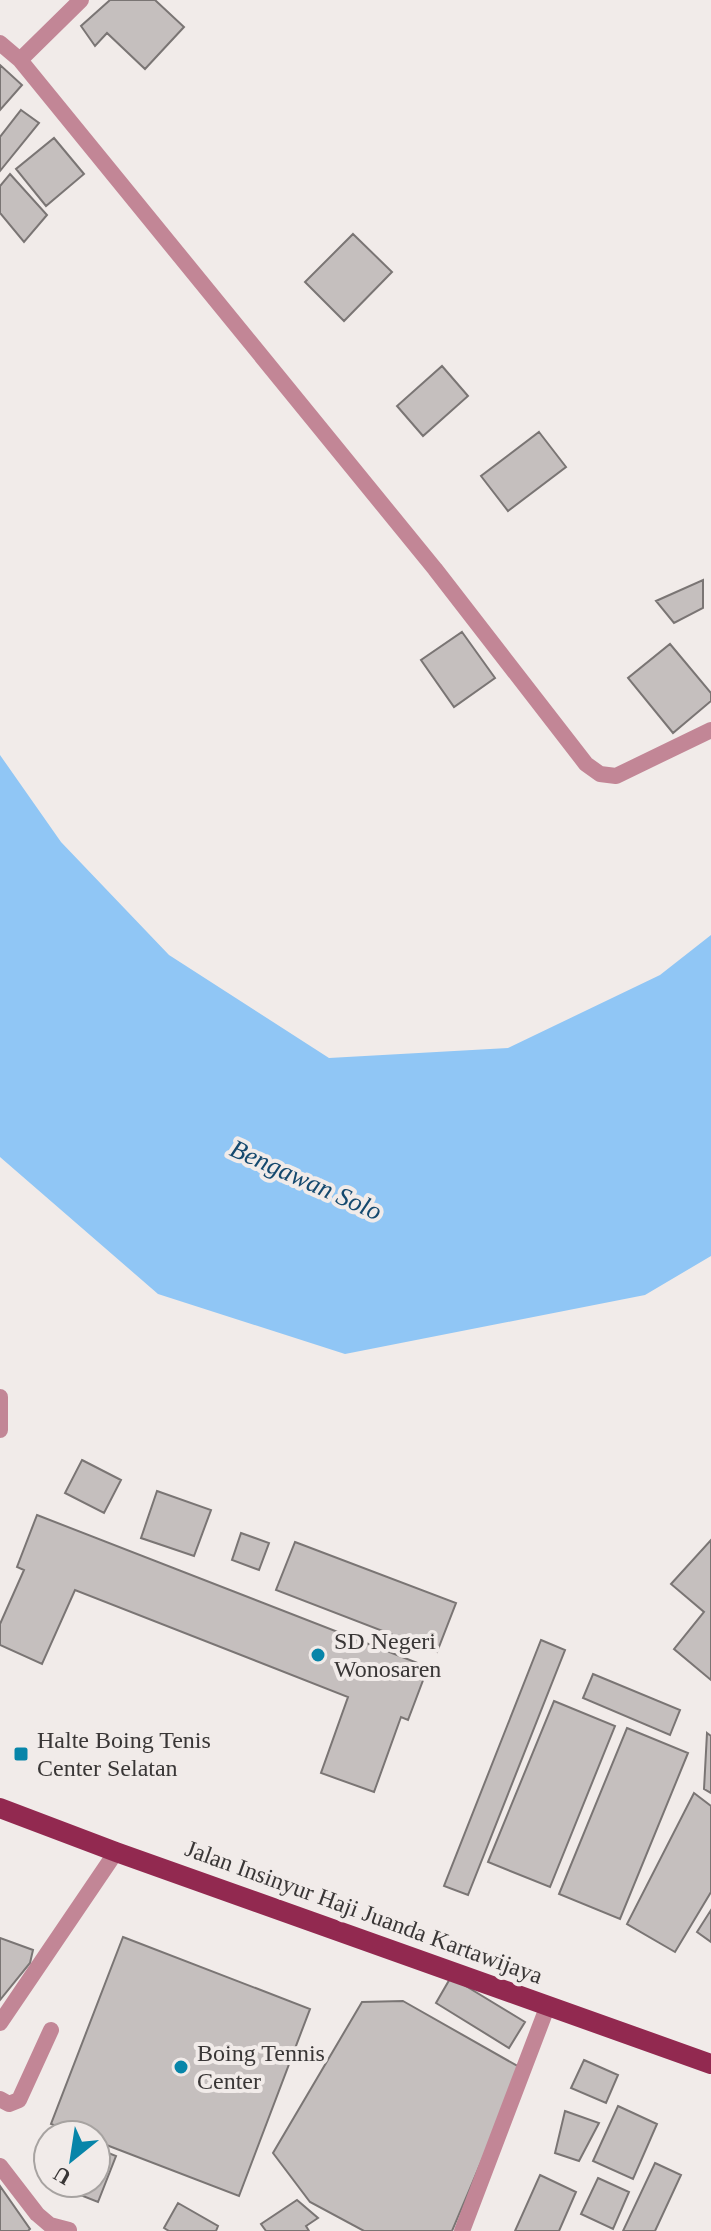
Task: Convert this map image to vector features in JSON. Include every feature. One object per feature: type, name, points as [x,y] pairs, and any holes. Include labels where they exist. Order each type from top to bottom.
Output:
[{"type":"main road","name":"Jalan Insinyur Haji Juanda Kartawijaya","points":[[0,1808],[711,2064]]},
{"type":"street","points":[[20,60],[81,0]]},
{"type":"street","points":[[0,43],[20,60],[435,569],[586,764],[600,774],[616,776],[711,730]]},
{"type":"street","points":[[0,1397],[0,1430]]},
{"type":"street","points":[[0,2023],[116,1852]]},
{"type":"street","points":[[462,2231],[548,2005]]},
{"type":"street","points":[[0,2099],[9,2104],[19,2100],[51,2030]]},
{"type":"street","points":[[0,2166],[37,2214],[50,2225],[69,2230]]},
{"type":"water","name":"Bengawan Solo","points":[[0,755],[61,842],[169,955],[329,1058],[508,1048],[660,975],[711,935],[711,1256],[645,1295],[345,1354],[158,1294],[0,1157]]},
{"type":"building","points":[[110,0],[155,0],[184,27],[145,69],[107,33],[95,46],[81,26]]},
{"type":"building","points":[[0,65],[22,85],[0,110]]},
{"type":"building","points":[[21,110],[39,123],[0,171],[0,137]]},
{"type":"building","points":[[54,138],[84,174],[46,206],[16,169]]},
{"type":"building","points":[[10,174],[47,215],[24,242],[0,213],[0,186]]},
{"type":"building","points":[[353,234],[392,272],[344,321],[305,282]]},
{"type":"building","points":[[442,366],[468,396],[423,436],[397,406]]},
{"type":"building","points":[[539,432],[566,467],[508,511],[481,476]]},
{"type":"building","points":[[703,580],[703,608],[674,623],[656,601]]},
{"type":"building","points":[[462,632],[495,678],[454,707],[421,660]]},
{"type":"building","points":[[670,644],[711,693],[711,701],[673,733],[628,678]]},
{"type":"building","points":[[82,1460],[121,1480],[104,1513],[65,1493]]},
{"type":"building","points":[[157,1491],[211,1510],[194,1556],[141,1538]]},
{"type":"building","name":"SD Negeri Wonosaren","points":[[37,1515],[428,1667],[408,1720],[401,1717],[374,1792],[321,1773],[348,1697],[75,1590],[42,1664],[0,1645],[0,1624],[24,1570],[17,1567]]},
{"type":"building","points":[[241,1533],[269,1543],[259,1570],[232,1560]]},
{"type":"building","points":[[711,1540],[711,1680],[674,1649],[704,1612],[671,1584]]},
{"type":"building","points":[[295,1542],[456,1603],[437,1652],[276,1590]]},
{"type":"building","points":[[541,1640],[565,1650],[468,1895],[444,1886]]},
{"type":"building","points":[[593,1674],[680,1710],[670,1735],[583,1698]]},
{"type":"building","points":[[554,1701],[615,1726],[550,1887],[488,1862]]},
{"type":"building","points":[[627,1728],[688,1753],[620,1919],[559,1894]]},
{"type":"building","points":[[707,1733],[711,1736],[711,1793],[704,1789]]},
{"type":"building","points":[[694,1793],[711,1806],[711,1892],[675,1952],[627,1924]]},
{"type":"building","points":[[711,1910],[711,1942],[697,1932]]},
{"type":"building","name":"Boing Tennis Center","points":[[123,1937],[310,2009],[239,2196],[112,2147],[112,2119],[53,2119]]},
{"type":"building","points":[[0,1938],[33,1950],[30,1963],[0,2000]]},
{"type":"building","points":[[451,1977],[525,2022],[509,2048],[436,2003]]},
{"type":"building","points":[[403,2001],[521,2068],[452,2231],[364,2231],[310,2202],[273,2153],[362,2002]]},
{"type":"building","points":[[584,2060],[618,2075],[606,2103],[571,2088]]},
{"type":"building","points":[[618,2106],[657,2124],[633,2179],[593,2161]]},
{"type":"building","points":[[565,2111],[599,2123],[579,2161],[555,2153]]},
{"type":"building","points":[[655,2163],[681,2175],[655,2231],[623,2231]]},
{"type":"building","points":[[540,2175],[576,2192],[559,2231],[515,2231]]},
{"type":"building","points":[[598,2178],[629,2192],[613,2229],[581,2214]]},
{"type":"building","points":[[0,2186],[30,2229],[28,2231],[0,2231]]},
{"type":"building","points":[[297,2200],[318,2218],[306,2226],[309,2231],[266,2231],[261,2224]]},
{"type":"building","points":[[178,2203],[218,2226],[216,2231],[169,2231],[164,2228]]},
{"type":"place","name":"SD Negeri Wonosaren","points":[[318,1655]]},
{"type":"place","name":"Halte Boing Tenis Center Selatan","points":[[21,1754]]},
{"type":"place","name":"Boing Tennis Center","points":[[181,2067]]}]
